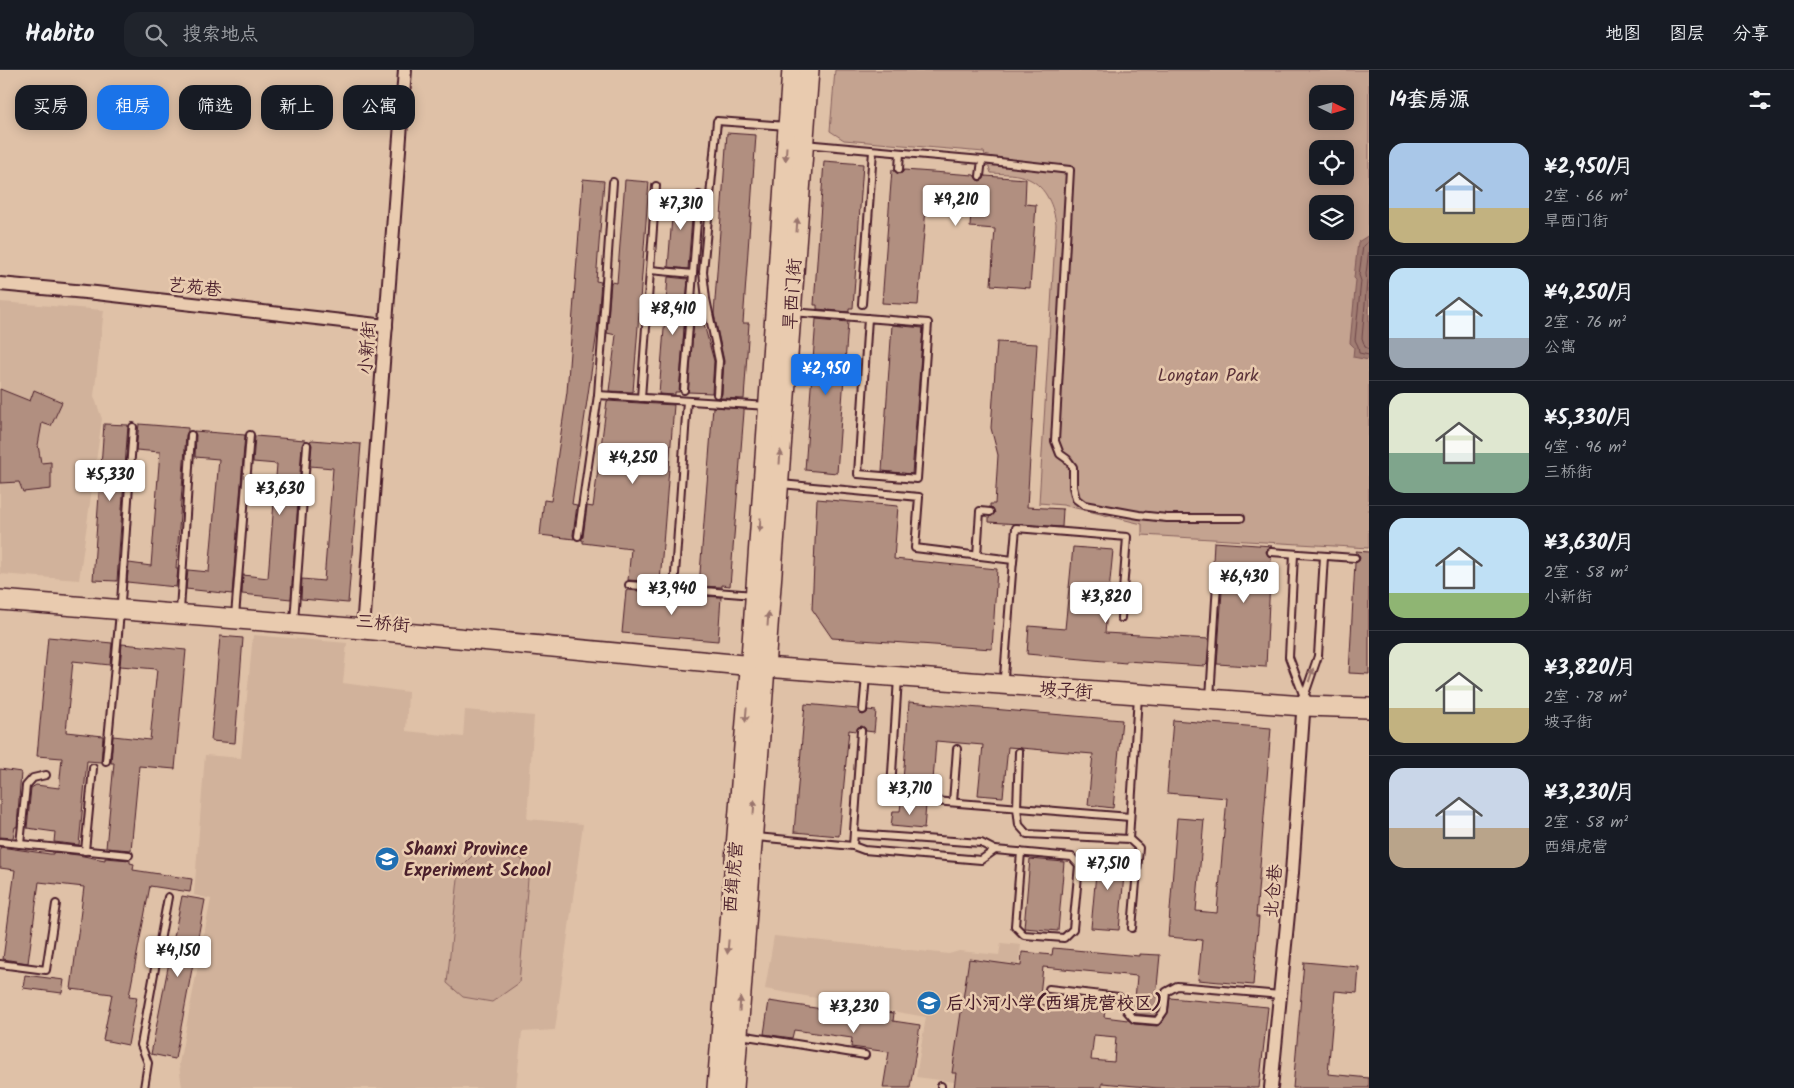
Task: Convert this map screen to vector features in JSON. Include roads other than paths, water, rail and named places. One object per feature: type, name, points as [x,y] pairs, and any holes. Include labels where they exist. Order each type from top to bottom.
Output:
[{"type":"main road","name":"旱西门街","points":[[758,663],[756,595],[792,70]]},
{"type":"main road","name":"旱西门街","points":[[758,663],[778,484],[809,70]]},
{"type":"main road","name":"三桥街","points":[[0,592],[121,606]]},
{"type":"main road","name":"三桥街","points":[[0,600],[180,610],[363,625],[758,663]]},
{"type":"main road","name":"坡子街","points":[[758,663],[1369,708]]},
{"type":"main road","name":"西缉虎营","points":[[734,1088],[752,837],[758,663]]},
{"type":"main road","name":"西缉虎营","points":[[717,1088],[758,663]]},
{"type":"main road","name":"坡子街","points":[[898,674],[1004,677],[1138,691]]},
{"type":"main road","name":"坡子街","points":[[1304,702],[1369,699]]},
{"type":"street","name":"小新街","points":[[363,625],[404,70]]},
{"type":"street","name":"艺苑巷","points":[[0,284],[386,326]]},
{"type":"street","name":"北仓巷","points":[[1271,1088],[1292,873],[1304,702]]},
{"type":"lane","points":[[717,394],[719,361],[706,299],[703,272],[717,121],[788,126]]},
{"type":"lane","points":[[803,144],[1070,170],[1055,441],[1060,454],[1073,467],[1073,487],[1076,499],[1084,505],[1139,516],[1241,518]]},
{"type":"lane","points":[[862,304],[873,151]]},
{"type":"lane","points":[[899,170],[900,153]]},
{"type":"lane","points":[[980,176],[982,160]]},
{"type":"lane","points":[[578,536],[598,395],[613,182]]},
{"type":"lane","points":[[641,398],[656,186]]},
{"type":"lane","points":[[684,390],[699,195]]},
{"type":"lane","points":[[650,270],[693,274]]},
{"type":"lane","points":[[791,312],[868,318],[928,323],[917,479],[858,474],[868,318]]},
{"type":"lane","points":[[598,395],[769,406]]},
{"type":"lane","points":[[674,589],[687,401]]},
{"type":"lane","points":[[106,761],[121,606],[133,427]]},
{"type":"lane","points":[[236,615],[250,435]]},
{"type":"lane","points":[[180,610],[192,436]]},
{"type":"lane","points":[[294,620],[307,445]]},
{"type":"lane","points":[[778,484],[918,497],[915,548],[1013,560],[1012,562]]},
{"type":"lane","points":[[977,556],[980,511],[990,512]]},
{"type":"lane","points":[[1004,677],[1016,528],[1127,537],[1121,618]]},
{"type":"lane","points":[[1271,552],[1355,558]]},
{"type":"lane","points":[[1294,554],[1289,657],[1304,702]]},
{"type":"lane","points":[[1304,702],[1318,656],[1324,556]]},
{"type":"lane","points":[[1210,696],[1218,567]]},
{"type":"lane","points":[[629,585],[756,595]]},
{"type":"lane","points":[[863,710],[866,671]]},
{"type":"lane","points":[[898,674],[891,789],[896,798],[1130,817]]},
{"type":"lane","points":[[1129,839],[1138,691]]},
{"type":"lane","points":[[853,846],[861,731]]},
{"type":"lane","points":[[952,802],[957,748]]},
{"type":"lane","points":[[1019,752],[1017,808],[1019,825],[1027,834],[1129,839],[1139,848],[1132,928]]},
{"type":"lane","points":[[85,851],[92,768]]},
{"type":"lane","points":[[20,844],[26,786],[33,778],[46,775]]},
{"type":"lane","points":[[854,834],[981,843],[995,850],[1021,852],[1072,856],[1079,865],[1073,929],[1064,938],[1024,935],[1015,926],[1021,852]]},
{"type":"lane","points":[[752,837],[853,846],[864,850],[981,860],[995,850]]},
{"type":"lane","points":[[0,842],[129,855]]},
{"type":"lane","points":[[144,1088],[148,1063],[141,1045],[168,896]]},
{"type":"lane","points":[[0,964],[46,970],[56,904]]},
{"type":"lane","points":[[1049,989],[1119,997],[1134,1020],[1157,1021],[1164,1011],[1166,992],[1177,986],[1280,995]]},
{"type":"lane","points":[[738,1034],[865,1055]]},
{"type":"water","points":[[1369,235],[1369,360],[1353,357],[1354,347],[1350,343],[1358,242]]},
{"type":"place","name":"Shanxi Province Experiment School","points":[[387,859]]},
{"type":"place","name":"后小河小学(西缉虎营校区)","points":[[929,1003]]},
{"type":"park label","name":"Longtan Park","points":[[1208,375]]}]
